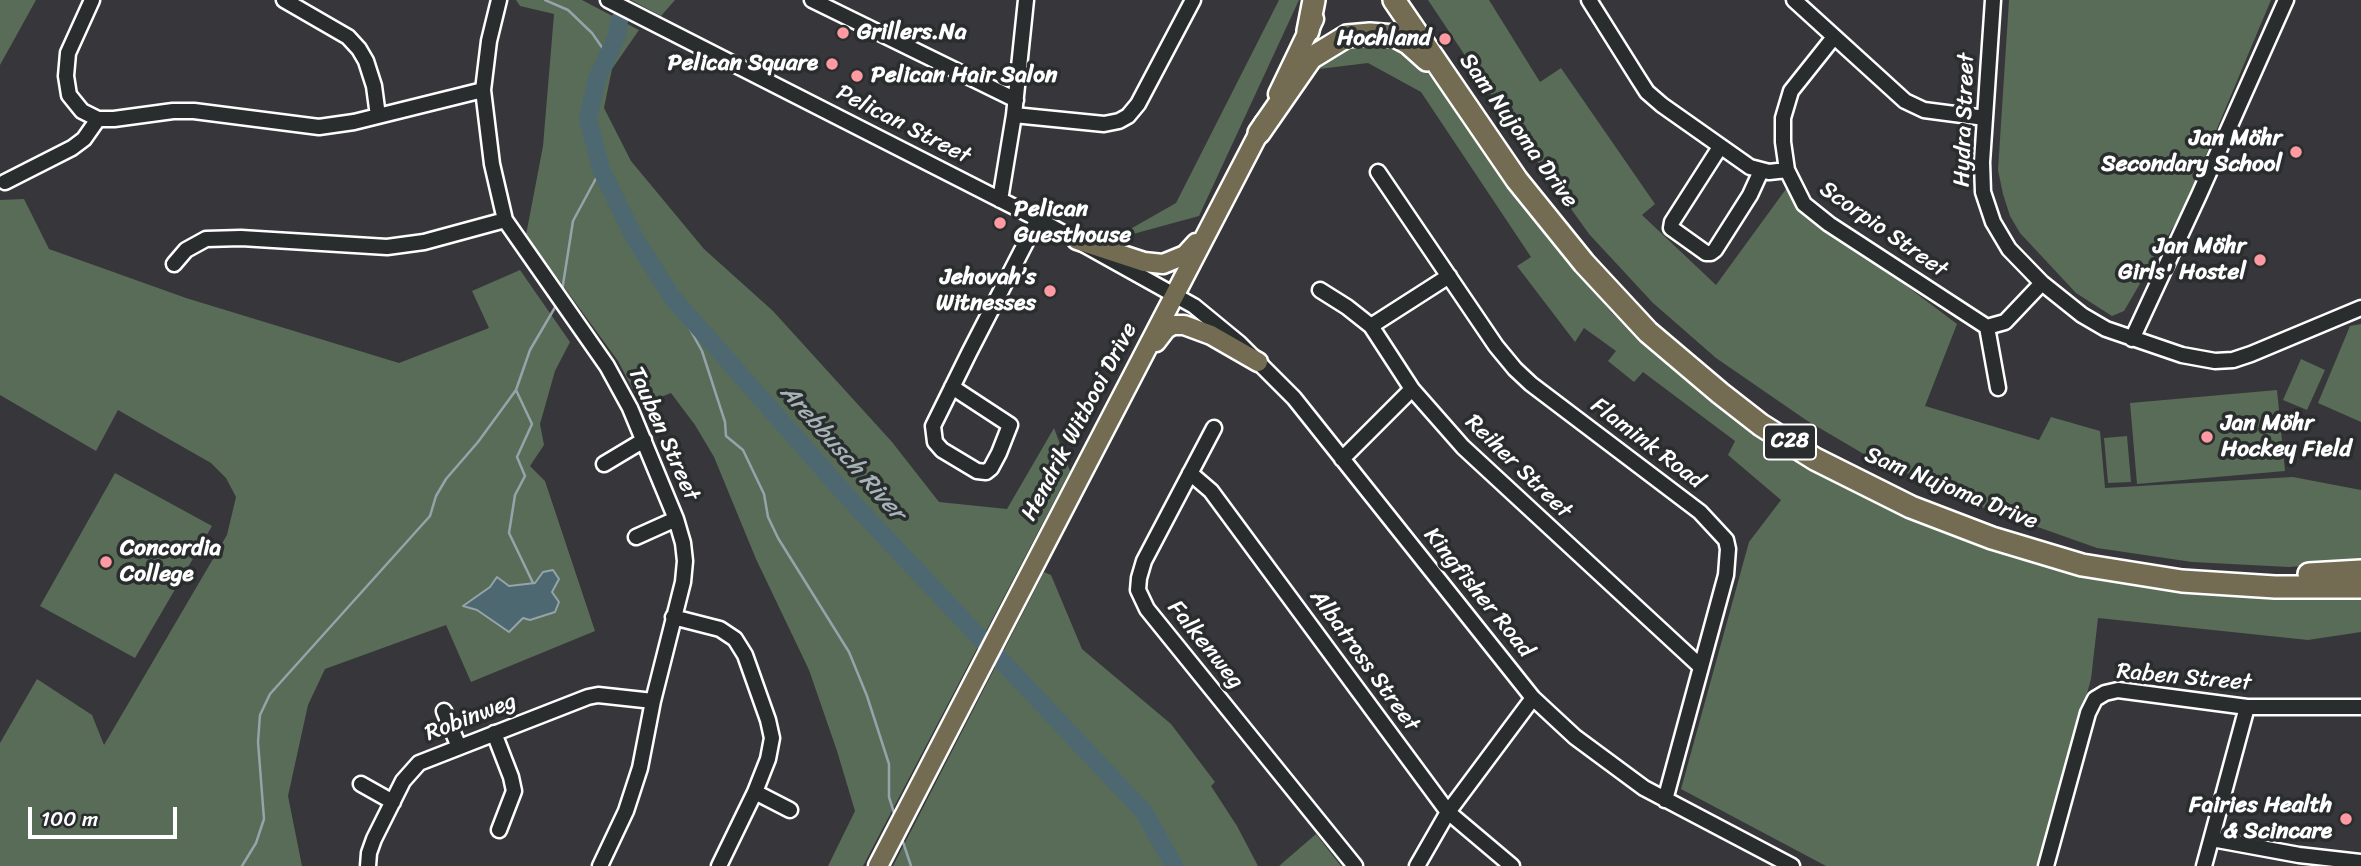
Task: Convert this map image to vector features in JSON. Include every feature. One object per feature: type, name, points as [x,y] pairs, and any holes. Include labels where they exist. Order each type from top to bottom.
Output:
[{"type":"highway","points":[[1308,31],[1314,0]]},
{"type":"highway","name":"Sam Nujoma Drive","points":[[1407,1],[1447,78],[1517,180],[1584,263],[1648,332],[1720,394],[1761,425],[1815,459],[1911,507],[1993,538],[2082,565],[2182,581],[2275,587],[2361,587]]},
{"type":"highway","name":"Sam Nujoma Drive","points":[[1407,1],[1530,177],[1597,261],[1649,317],[1713,374],[1833,456],[1909,494],[1999,530],[2098,557],[2199,572],[2291,575],[2361,571]]},
{"type":"highway","points":[[1259,133],[1311,58],[1347,36],[1395,36],[1408,43],[1447,78]]},
{"type":"main road","name":"Hendrik Witbooi Drive","points":[[878,866],[1259,133],[1324,0]]},
{"type":"main road","points":[[1077,240],[1144,262],[1163,264],[1185,255],[1207,229]]},
{"type":"main road","points":[[1129,383],[1160,336],[1178,324],[1196,328],[1258,362]]},
{"type":"street","points":[[92,0],[68,53],[66,76],[69,95],[82,111],[98,119],[194,111],[319,127],[378,116],[484,90]]},
{"type":"street","points":[[284,0],[348,37],[359,49],[374,86],[378,116]]},
{"type":"street","name":"Tauben Street","points":[[499,0],[489,41],[484,90],[492,164],[505,220],[607,366],[630,408],[676,519],[685,561],[635,787],[600,866]]},
{"type":"street","name":"Pelican Street","points":[[608,0],[1038,219],[1175,294]]},
{"type":"street","points":[[812,0],[1015,107],[1104,124],[1128,116],[1138,104],[1192,0]]},
{"type":"street","points":[[1000,200],[1015,107],[1026,0]]},
{"type":"street","points":[[1589,0],[1647,92],[1662,105],[1750,167],[1761,171],[1787,170]]},
{"type":"street","points":[[1794,0],[1905,101],[1917,108],[1985,118]]},
{"type":"street","name":"Hydra Street","points":[[1993,0],[1983,192],[1993,222],[2009,248],[2042,283],[2082,316],[2106,330],[2182,355],[2215,361],[2233,360],[2361,308]]},
{"type":"street","points":[[2132,339],[2286,0]]},
{"type":"street","name":"Scorpio Street","points":[[1834,37],[1798,80],[1783,118],[1787,170],[1800,198],[1816,214],[1987,327]]},
{"type":"street","points":[[5,183],[72,148],[84,139],[98,119]]},
{"type":"street","points":[[1720,147],[1672,222],[1671,228],[1706,253],[1715,250],[1750,195],[1761,171]]},
{"type":"street","name":"Flamink Road","points":[[1378,172],[1496,346],[1515,369],[1700,512],[1726,540],[1726,575],[1665,800]]},
{"type":"street","points":[[952,387],[1010,425],[999,453],[986,472],[977,471],[952,458],[935,442],[933,426],[952,387],[1038,219]]},
{"type":"street","points":[[174,264],[186,250],[206,239],[241,238],[387,247],[424,242],[505,220]]},
{"type":"street","points":[[1371,326],[1449,275]]},
{"type":"street","points":[[1998,388],[1987,327],[2005,322],[2042,283]]},
{"type":"street","name":"Reiher Street","points":[[1320,290],[1371,326],[1412,389],[1463,447],[1701,667]]},
{"type":"street","name":"Kingfisher Road","points":[[1175,294],[1214,322],[1294,398],[1533,698],[1575,737],[1609,764],[1665,800],[1792,866]]},
{"type":"street","points":[[1342,459],[1412,389]]},
{"type":"street","name":"Falkenweg","points":[[1214,428],[1144,561],[1138,590],[1141,600],[1355,866]]},
{"type":"street","points":[[604,464],[644,440]]},
{"type":"street","name":"Albatross Street","points":[[1190,473],[1211,491],[1448,812],[1512,866]]},
{"type":"street","points":[[636,537],[676,519]]},
{"type":"street","points":[[673,617],[720,629],[734,639],[745,655],[772,738],[768,759],[724,864]]},
{"type":"street","name":"Raben Street","points":[[2046,866],[2088,713],[2095,699],[2105,693],[2118,690],[2247,706],[2361,707]]},
{"type":"street","name":"Robinweg","points":[[368,866],[374,839],[393,802],[411,770],[428,758],[588,697],[598,695],[653,701]]},
{"type":"street","points":[[1417,866],[1448,812],[1533,698]]},
{"type":"street","points":[[2204,866],[2247,706]]},
{"type":"street","points":[[444,711],[458,747]]},
{"type":"street","points":[[494,733],[514,791],[499,830]]},
{"type":"street","points":[[361,784],[393,802]]},
{"type":"street","points":[[755,792],[790,810]]},
{"type":"street","points":[[2211,839],[2298,861],[2361,862]]},
{"type":"green space","points":[[0,0],[36,0],[0,65]]},
{"type":"green space","points":[[516,0],[582,0],[639,30],[612,69],[604,108],[631,161],[704,249],[773,311],[892,442],[939,502],[1007,509],[1054,428],[1070,471],[863,866],[828,866],[855,811],[809,670],[756,559],[714,457],[671,393],[641,405],[618,361],[526,235],[543,146],[554,14],[520,6]]},
{"type":"green space","points":[[631,0],[675,0],[661,16]]},
{"type":"green space","points":[[1279,0],[1299,0],[1199,216],[1111,240],[1176,203]]},
{"type":"green space","points":[[1428,0],[1489,0],[1540,82],[1561,68],[1655,204],[1642,215],[1716,285],[1786,189],[1799,205],[1957,324],[1925,406],[2039,440],[2051,417],[2100,431],[2105,488],[2293,477],[2361,490],[2361,562],[2289,567],[2192,562],[2097,548],[1984,508],[1862,453],[1806,420],[1716,358],[1653,303],[1589,234],[1516,132]]},
{"type":"green space","points":[[2009,0],[2271,0],[2182,212],[2124,311],[2112,316],[2076,293],[2020,233],[2010,216],[1998,170]]},
{"type":"green space","points":[[1367,43],[1396,49],[1422,66],[1448,98],[1533,218],[1612,313],[1670,366],[1753,429],[1859,493],[1951,535],[2048,566],[2160,589],[2270,599],[2361,598],[2361,632],[2308,640],[2098,618],[2091,679],[2039,866],[1826,866],[1681,789],[1749,542],[1781,500],[1728,455],[1735,441],[1643,372],[1634,382],[1608,361],[1616,351],[1584,328],[1575,342],[1517,266],[1531,257],[1421,92],[1368,63],[1319,69],[1322,59],[1343,48]]},
{"type":"green space","points":[[24,199],[49,249],[186,298],[399,363],[489,328],[472,291],[520,270],[570,342],[555,371],[540,424],[544,445],[530,466],[545,481],[595,631],[471,682],[446,625],[325,669],[308,705],[288,796],[302,866],[0,866],[0,743],[37,679],[92,715],[104,745],[227,535],[236,497],[226,478],[211,463],[118,410],[96,451],[0,395],[0,200]]},
{"type":"green space","points":[[2361,324],[2361,422],[2318,403],[2350,326]]},
{"type":"green space","points":[[2301,359],[2325,370],[2307,410],[2283,400]]},
{"type":"green space","name":"Jan Möhr Hockey Field","points":[[2277,390],[2285,471],[2137,484],[2130,403]]},
{"type":"green space","points":[[2127,436],[2131,482],[2108,483],[2104,438]]},
{"type":"green space","points":[[115,473],[212,526],[135,658],[40,606]]},
{"type":"green space","points":[[1044,572],[1051,575],[1082,649],[1171,724],[1215,782],[1211,786],[1237,826],[1258,866],[893,866]]},
{"type":"green space","points":[[1316,834],[1341,866],[1279,866]]},
{"type":"water","points":[[553,570],[559,579],[552,592],[559,602],[555,612],[530,620],[523,618],[509,632],[477,610],[463,606],[490,587],[497,577],[509,586],[535,583],[543,572]]},
{"type":"waterway","points":[[545,0],[568,10],[592,33],[608,56]]},
{"type":"waterway","name":"Arebbusch River","points":[[619,21],[617,36],[597,79],[588,119],[601,169],[634,237],[672,297],[854,504],[1144,812],[1174,866]]},
{"type":"waterway","points":[[562,291],[573,221],[601,169]]},
{"type":"waterway","points":[[672,297],[702,351],[725,422],[726,436],[743,450],[764,494],[768,517],[778,538],[849,652],[867,696],[889,764],[889,797],[895,816]]},
{"type":"waterway","points":[[242,866],[256,843],[264,819],[258,742],[260,715],[270,694],[430,516],[436,496],[446,479],[478,442],[516,390],[530,350],[557,304]]},
{"type":"waterway","points":[[516,390],[532,424],[517,457],[525,476],[515,495],[509,533],[533,583]]},
{"type":"waterway","points":[[901,836],[911,866]]},
{"type":"place","name":"Grillers.Na","points":[[843,33]]},
{"type":"place","name":"Hochland","points":[[1445,39]]},
{"type":"place","name":"Pelican Square","points":[[832,64]]},
{"type":"place","name":"Pelican Hair Salon","points":[[857,76]]},
{"type":"place","name":"Jan Möhr Secondary School","points":[[2296,152]]},
{"type":"place","name":"Pelican Guesthouse","points":[[1000,223]]},
{"type":"place","name":"Jan Möhr Girls' Hostel","points":[[2260,260]]},
{"type":"place","name":"Jehovah’s Witnesses","points":[[1050,291]]},
{"type":"place","name":"Jan Möhr Hockey Field","points":[[2207,437]]},
{"type":"place","name":"Concordia College","points":[[106,562]]},
{"type":"place","name":"Fairies Health & Scincare","points":[[2346,819]]}]
